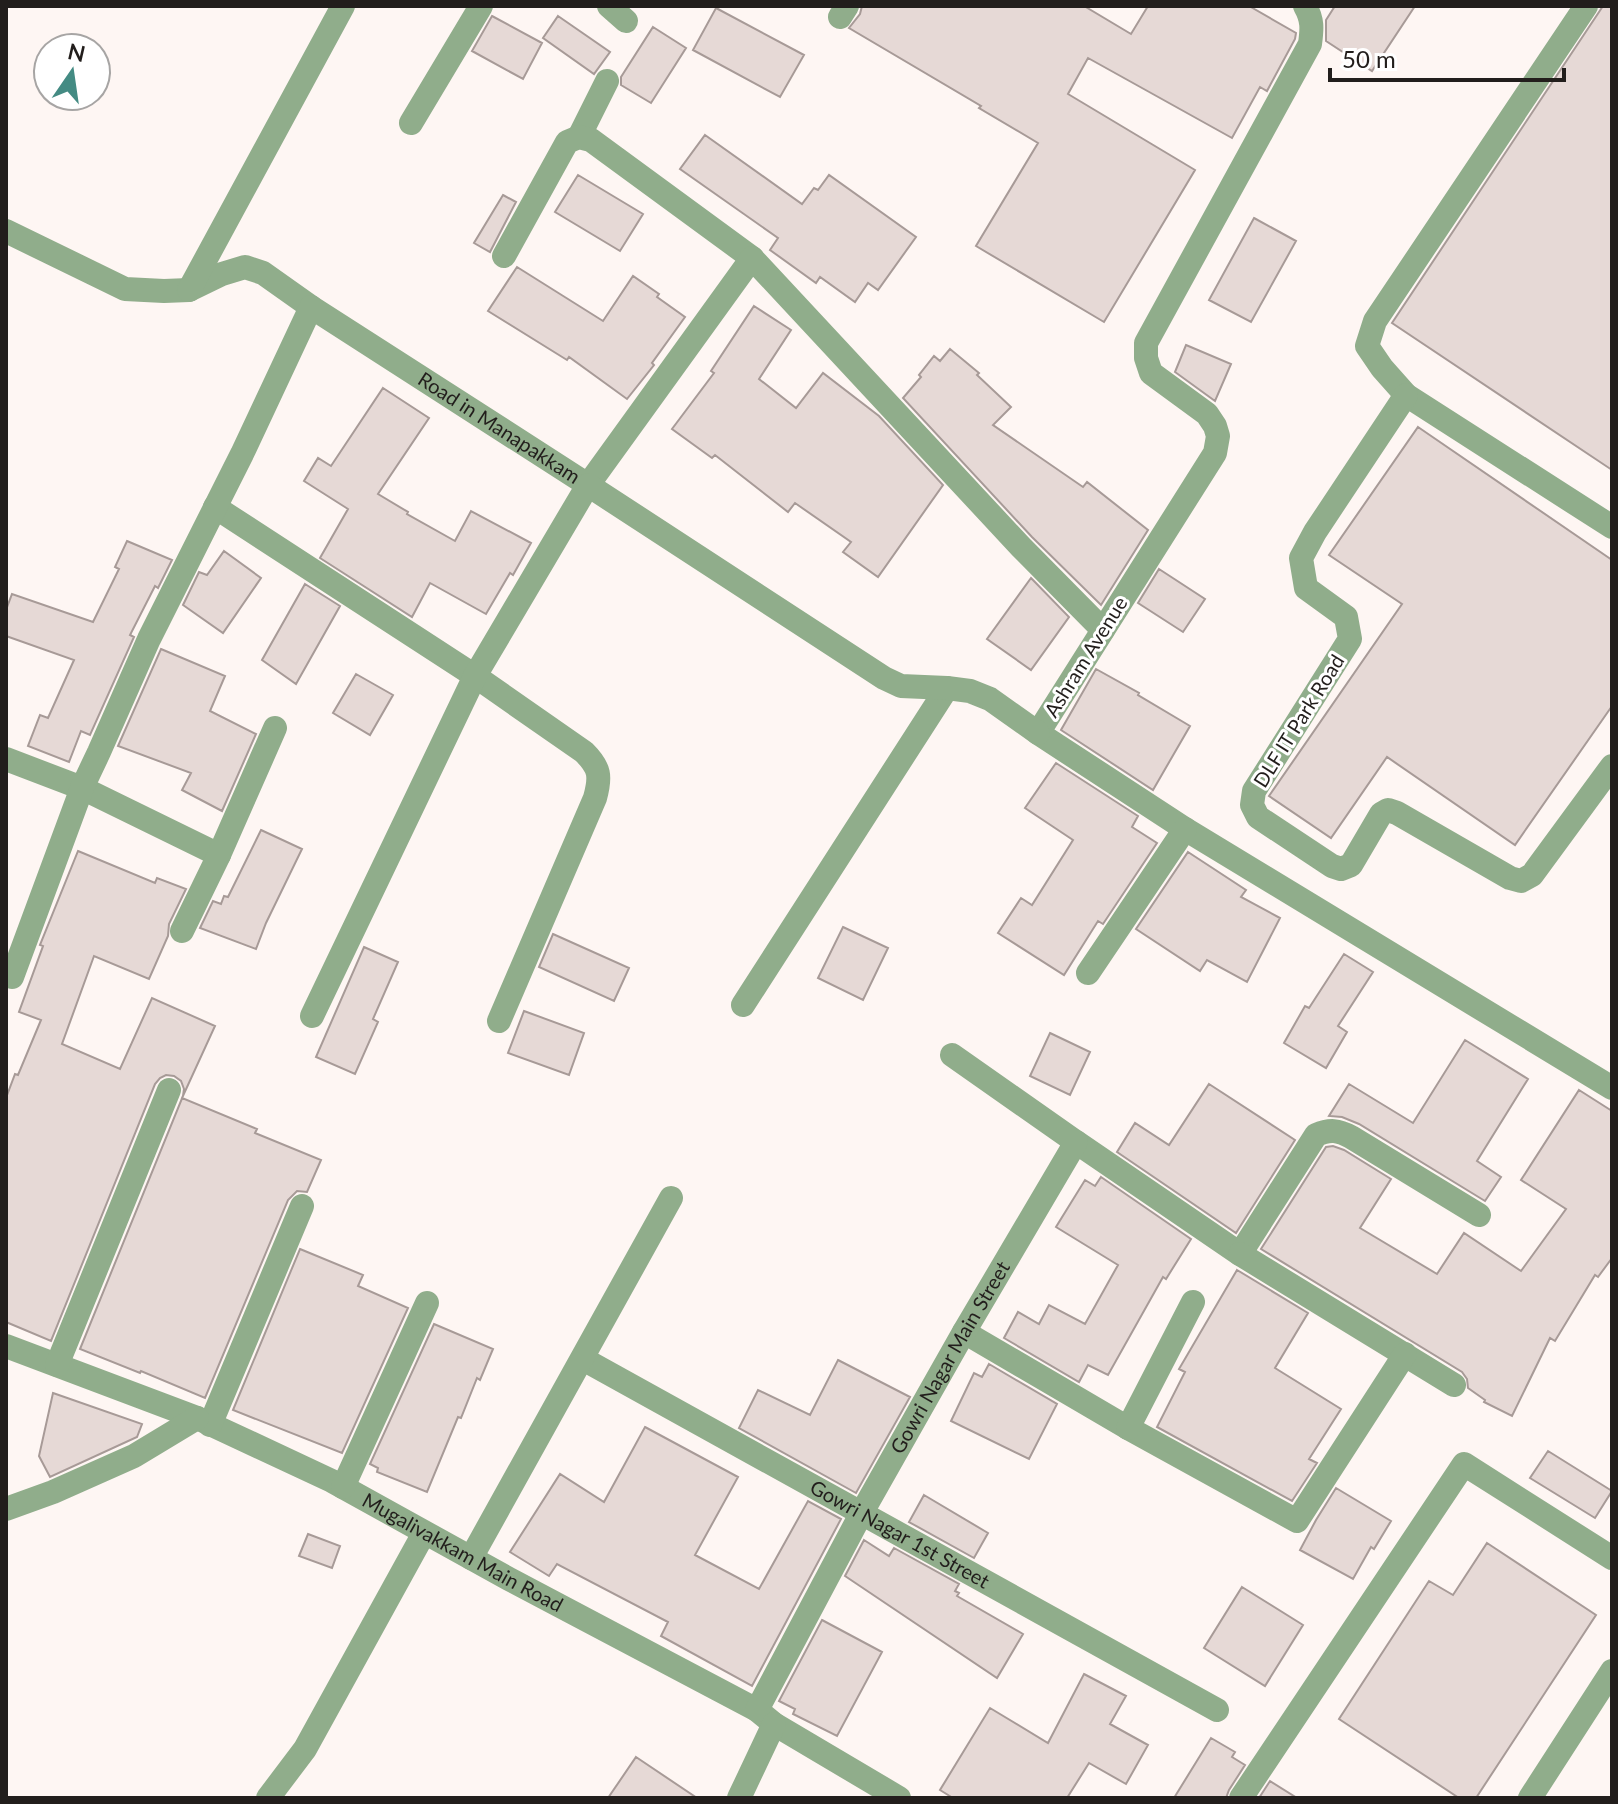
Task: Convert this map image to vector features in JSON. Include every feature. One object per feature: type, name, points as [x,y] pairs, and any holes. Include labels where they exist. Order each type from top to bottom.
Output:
[{"type":"street","points":[[6,231],[125,289],[189,290],[343,6]]},
{"type":"street","points":[[411,123],[481,6]]},
{"type":"street","name":"Ashram Avenue","points":[[1305,6],[1311,16],[1310,44],[1146,343],[1146,358],[1151,373],[1207,414],[1215,426],[1218,436],[1215,453],[1038,733],[1185,829],[1612,1088]]},
{"type":"street","points":[[1586,6],[1375,321],[1367,346],[1406,395],[1612,527]]},
{"type":"street","points":[[579,137],[607,81]]},
{"type":"street","points":[[504,256],[567,142],[579,137],[591,140],[752,258],[1021,547],[1103,630]]},
{"type":"street","name":"Road in Manapakkam","points":[[189,290],[245,267],[263,273],[588,485],[752,258]]},
{"type":"street","points":[[12,977],[82,788],[149,639],[311,307]]},
{"type":"street","name":"DLF IT Park Road","points":[[1406,395],[1301,558],[1306,588],[1346,617],[1350,639],[1254,791],[1252,805],[1258,817],[1341,869],[1351,865],[1381,814],[1388,810],[1510,878],[1521,881],[1532,875],[1612,766]]},
{"type":"street","points":[[312,1016],[475,676],[588,485],[884,678],[901,686],[970,691],[990,699],[1038,733]]},
{"type":"street","points":[[215,507],[475,676],[584,752],[597,765],[600,782],[595,798],[499,1021]]},
{"type":"street","points":[[743,1005],[947,688]]},
{"type":"street","points":[[182,931],[275,728]]},
{"type":"street","points":[[6,759],[82,788],[219,855]]},
{"type":"street","points":[[1088,973],[1185,829]]},
{"type":"street","points":[[952,1055],[1240,1254],[1454,1385]]},
{"type":"street","points":[[57,1365],[169,1090]]},
{"type":"street","points":[[1240,1254],[1316,1135],[1325,1131],[1338,1130],[1351,1137],[1479,1215]]},
{"type":"street","name":"Gowri Nagar Main Street","points":[[739,1798],[766,1717],[861,1514],[1076,1142]]},
{"type":"street","points":[[471,1558],[671,1198]]},
{"type":"street","points":[[6,1509],[134,1456],[204,1421],[302,1206]]},
{"type":"street","points":[[1128,1428],[1193,1302]]},
{"type":"street","points":[[343,1487],[427,1303]]},
{"type":"street","points":[[964,1332],[1128,1428],[1297,1521],[1405,1354]]},
{"type":"street","name":"Mugalivakkam Main Road","points":[[6,1346],[204,1421],[343,1487],[766,1717],[899,1798]]},
{"type":"street","name":"Gowri Nagar 1st Street","points":[[583,1359],[1217,1710]]},
{"type":"street","points":[[1241,1798],[1464,1464],[1612,1558]]},
{"type":"street","points":[[268,1798],[305,1749],[424,1533]]},
{"type":"street","points":[[1530,1798],[1612,1671]]},
{"type":"building","points":[[862,6],[1084,6],[1131,34],[1148,6],[1249,6],[1296,33],[1267,91],[1260,87],[1232,138],[1088,58],[1068,94],[1195,170],[1104,322],[976,246],[1038,143],[849,28]]},
{"type":"building","points":[[1335,6],[1415,6],[1372,71],[1326,41],[1326,20]]},
{"type":"building","points":[[1603,6],[1612,6],[1612,470],[1392,323]]},
{"type":"building","points":[[716,8],[804,55],[780,97],[693,50]]},
{"type":"building","points":[[492,16],[542,43],[523,79],[472,51]]},
{"type":"building","points":[[558,16],[610,52],[594,74],[543,38]]},
{"type":"building","points":[[653,27],[686,48],[651,103],[621,85],[621,77]]},
{"type":"building","points":[[705,135],[802,204],[829,175],[916,237],[878,290],[868,283],[855,302],[820,277],[816,283],[770,250],[778,238],[680,169]]},
{"type":"building","points":[[578,175],[643,214],[620,251],[555,212]]},
{"type":"building","points":[[503,195],[516,202],[490,252],[474,243]]},
{"type":"building","points":[[1254,218],[1296,241],[1251,322],[1209,300]]},
{"type":"building","points":[[517,267],[603,321],[633,276],[685,317],[652,363],[654,365],[627,399],[569,357],[567,360],[488,311]]},
{"type":"building","points":[[754,306],[791,330],[759,379],[796,408],[823,373],[879,416],[943,485],[878,577],[843,552],[851,542],[795,503],[788,512],[715,455],[712,458],[672,429],[714,373],[711,371]]},
{"type":"building","points":[[1186,345],[1231,364],[1215,401],[1175,372]]},
{"type":"building","points":[[950,349],[979,373],[977,375],[1011,407],[993,425],[1083,487],[1087,482],[1148,530],[1101,605],[1032,537],[903,398],[934,356],[940,361]]},
{"type":"building","points":[[383,388],[429,418],[378,494],[455,541],[471,511],[531,543],[486,614],[430,583],[412,617],[320,558],[348,509],[304,481],[318,458],[331,466]]},
{"type":"building","points":[[1418,427],[1612,560],[1612,706],[1515,845],[1387,757],[1331,838],[1269,796],[1402,604],[1329,555]]},
{"type":"building","points":[[127,541],[172,560],[130,635],[134,637],[90,735],[81,731],[69,762],[28,746],[40,715],[48,718],[74,660],[6,636],[6,610],[12,594],[93,622],[119,569],[115,567]]},
{"type":"building","points":[[224,551],[261,578],[223,633],[183,605],[199,572],[207,575]]},
{"type":"building","points":[[1159,569],[1205,599],[1183,632],[1138,603]]},
{"type":"building","points":[[1031,578],[1069,617],[1031,670],[987,639]]},
{"type":"building","points":[[305,584],[340,606],[296,684],[262,660]]},
{"type":"building","points":[[161,649],[225,676],[210,711],[256,734],[222,811],[182,790],[191,773],[118,746]]},
{"type":"building","points":[[1096,669],[1190,726],[1153,790],[1061,730]]},
{"type":"building","points":[[356,674],[393,695],[370,735],[333,713]]},
{"type":"building","points":[[1056,763],[1138,816],[1132,827],[1157,843],[1103,924],[1098,921],[1064,975],[998,933],[1021,898],[1032,905],[1073,840],[1025,808]]},
{"type":"building","points":[[261,830],[302,849],[256,949],[200,928],[213,901],[221,904],[224,896],[228,897]]},
{"type":"building","points":[[78,851],[155,883],[157,878],[186,889],[169,924],[168,936],[149,979],[94,956],[62,1044],[120,1069],[152,998],[215,1026],[183,1096],[181,1081],[174,1076],[166,1075],[155,1084],[51,1341],[6,1322],[6,1098],[41,1020],[19,1012],[43,946],[40,945]]},
{"type":"building","points":[[1188,852],[1246,890],[1241,897],[1280,918],[1247,982],[1207,960],[1200,971],[1136,929]]},
{"type":"building","points":[[843,927],[888,948],[863,1000],[818,978]]},
{"type":"building","points":[[553,934],[629,968],[614,1001],[539,967]]},
{"type":"building","points":[[364,947],[398,962],[373,1019],[378,1022],[355,1074],[316,1057]]},
{"type":"building","points":[[1344,954],[1373,972],[1338,1026],[1347,1032],[1326,1068],[1284,1043],[1305,1006],[1309,1008]]},
{"type":"building","points":[[524,1011],[584,1033],[569,1075],[508,1053]]},
{"type":"building","points":[[1050,1033],[1090,1052],[1070,1095],[1030,1076]]},
{"type":"building","points":[[1465,1040],[1528,1079],[1477,1161],[1501,1177],[1485,1201],[1359,1124],[1329,1116],[1349,1084],[1413,1123]]},
{"type":"building","points":[[1209,1084],[1295,1140],[1236,1233],[1117,1152],[1135,1123],[1169,1145]]},
{"type":"building","points":[[1579,1090],[1612,1111],[1612,1258],[1598,1277],[1595,1275],[1555,1341],[1550,1338],[1512,1416],[1484,1402],[1468,1388],[1462,1372],[1261,1249],[1326,1147],[1333,1146],[1391,1179],[1360,1228],[1437,1274],[1464,1233],[1521,1271],[1566,1209],[1521,1180]]},
{"type":"building","points":[[182,1098],[321,1160],[307,1192],[297,1191],[288,1200],[205,1398],[80,1349]]},
{"type":"building","points":[[1101,1177],[1191,1239],[1166,1279],[1163,1277],[1108,1375],[1088,1365],[1079,1382],[1004,1338],[1018,1312],[1039,1324],[1049,1305],[1085,1324],[1118,1265],[1056,1227],[1085,1180],[1095,1186]]},
{"type":"building","points":[[300,1249],[363,1275],[358,1286],[408,1308],[342,1453],[233,1410]]},
{"type":"building","points":[[1237,1270],[1308,1313],[1275,1368],[1341,1409],[1309,1459],[1317,1463],[1292,1501],[1157,1427],[1185,1372],[1179,1369]]},
{"type":"building","points":[[434,1324],[493,1349],[461,1418],[458,1417],[427,1492],[377,1472],[378,1468],[370,1464]]},
{"type":"building","points":[[838,1360],[910,1397],[856,1493],[739,1428],[758,1390],[810,1415]]},
{"type":"building","points":[[989,1364],[1057,1404],[1029,1459],[951,1421],[974,1373],[982,1377]]},
{"type":"building","points":[[53,1393],[142,1424],[137,1437],[50,1477],[39,1456]]},
{"type":"building","points":[[645,1427],[738,1477],[695,1555],[759,1589],[808,1501],[841,1519],[752,1686],[661,1636],[668,1622],[557,1564],[549,1576],[510,1552],[560,1474],[604,1502]]},
{"type":"building","points":[[1548,1451],[1612,1491],[1595,1518],[1530,1478]]},
{"type":"building","points":[[1336,1488],[1391,1521],[1374,1549],[1371,1547],[1353,1579],[1300,1550]]},
{"type":"building","points":[[924,1495],[988,1533],[974,1558],[909,1522]]},
{"type":"building","points":[[308,1534],[340,1546],[332,1568],[299,1556]]},
{"type":"building","points":[[864,1540],[889,1556],[894,1548],[959,1584],[955,1591],[959,1593],[957,1596],[1023,1634],[997,1678],[845,1576]]},
{"type":"building","points":[[1487,1543],[1596,1615],[1476,1798],[1459,1798],[1339,1719],[1429,1581],[1453,1595]]},
{"type":"building","points":[[1242,1587],[1303,1625],[1265,1686],[1204,1648]]},
{"type":"building","points":[[822,1620],[882,1652],[837,1736],[793,1714],[795,1709],[779,1701]]},
{"type":"building","points":[[1084,1674],[1126,1696],[1110,1724],[1148,1745],[1126,1784],[1089,1763],[1067,1798],[953,1798],[940,1790],[990,1708],[1048,1743]]},
{"type":"building","points":[[1211,1738],[1235,1752],[1232,1757],[1245,1765],[1226,1798],[1174,1798]]},
{"type":"building","points":[[636,1757],[697,1798],[608,1798]]},
{"type":"building","points":[[1270,1781],[1297,1798],[1259,1798]]}]
